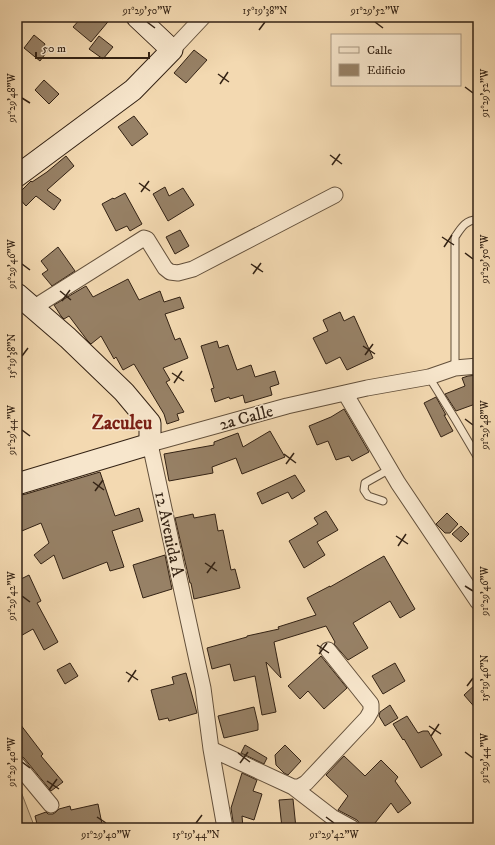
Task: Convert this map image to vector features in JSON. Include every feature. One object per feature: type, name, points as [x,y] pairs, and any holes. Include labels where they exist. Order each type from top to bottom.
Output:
[{"type":"street","points":[[137,17],[172,50]]},
{"type":"street","points":[[17,176],[133,90],[203,17]]},
{"type":"street","points":[[33,308],[144,238],[147,239],[165,268],[170,272],[178,273],[193,269],[335,195]]},
{"type":"street","name":"12 Avenida A","points":[[17,294],[68,338],[124,392],[150,423],[150,444],[203,688],[211,749],[225,828]]},
{"type":"street","name":"2a Calle","points":[[17,484],[150,444],[287,406],[429,377],[455,368],[478,366]]},
{"type":"street","points":[[345,393],[398,483],[478,602]]},
{"type":"street","points":[[293,787],[299,787],[306,783],[367,718],[371,711],[371,704],[328,650]]},
{"type":"street","points":[[211,749],[293,787],[332,817],[352,828]]},
{"type":"street","points":[[17,764],[51,805]]},
{"type":"lane","points":[[455,368],[455,237],[462,226],[473,220],[478,220]]},
{"type":"lane","points":[[429,377],[478,458]]},
{"type":"lane","points":[[383,501],[368,496],[364,490],[365,483],[390,469]]},
{"type":"shaded area","points":[[20,789],[35,828],[17,828],[17,790]]},
{"type":"building","points":[[82,17],[112,17],[91,42],[73,27]]},
{"type":"building","points":[[34,35],[45,44],[44,46],[48,50],[40,61],[24,48]]},
{"type":"building","points":[[99,36],[113,47],[103,59],[89,49]]},
{"type":"building","points":[[194,50],[207,60],[186,83],[174,73]]},
{"type":"building","points":[[44,80],[59,94],[49,104],[35,90]]},
{"type":"building","points":[[134,116],[148,134],[132,146],[118,127]]},
{"type":"building","points":[[66,156],[74,166],[47,190],[61,200],[54,210],[36,196],[26,206],[17,195],[31,181],[32,182],[47,172]]},
{"type":"building","points":[[165,187],[169,196],[183,188],[194,205],[168,221],[153,194]]},
{"type":"building","points":[[125,193],[142,224],[130,231],[127,226],[116,231],[102,204]]},
{"type":"building","points":[[180,230],[189,246],[175,254],[166,237]]},
{"type":"building","points":[[58,247],[75,271],[52,286],[42,274],[48,270],[41,261]]},
{"type":"building","points":[[128,279],[139,300],[160,291],[164,302],[180,297],[184,308],[165,314],[175,340],[180,338],[188,358],[163,368],[170,380],[166,382],[184,412],[177,414],[179,420],[167,424],[164,414],[134,364],[123,370],[116,357],[114,359],[101,336],[91,344],[69,316],[64,319],[54,305],[86,286],[93,297]]},
{"type":"building","points":[[340,312],[344,321],[354,316],[373,358],[347,370],[340,357],[326,364],[313,338],[328,331],[323,320]]},
{"type":"building","points":[[217,341],[219,348],[228,345],[237,370],[251,365],[255,377],[275,371],[279,384],[270,387],[272,395],[245,403],[243,395],[230,399],[229,397],[215,402],[211,389],[214,388],[201,346]]},
{"type":"building","points":[[478,375],[478,403],[456,411],[445,394],[465,386],[462,378]]},
{"type":"building","points":[[436,397],[453,431],[441,437],[424,403]]},
{"type":"building","points":[[344,409],[369,452],[352,461],[349,456],[336,460],[328,441],[317,445],[309,426],[331,417]]},
{"type":"building","points":[[270,431],[285,457],[242,474],[236,458],[212,467],[213,473],[169,481],[164,454],[214,445],[214,442],[238,433],[243,447]]},
{"type":"building","points":[[100,472],[115,516],[139,508],[143,521],[112,531],[124,567],[110,571],[107,562],[63,579],[54,555],[41,564],[34,555],[49,543],[41,523],[17,533],[17,496]]},
{"type":"building","points":[[295,475],[305,491],[292,499],[288,492],[262,504],[257,493]]},
{"type":"building","points":[[326,511],[338,530],[317,542],[325,555],[304,568],[289,541],[318,524],[314,518]]},
{"type":"building","points":[[447,513],[458,524],[450,533],[445,533],[436,524]]},
{"type":"building","points":[[193,514],[194,518],[215,514],[218,531],[223,530],[231,570],[235,569],[240,588],[194,599],[175,518]]},
{"type":"building","points":[[461,526],[469,534],[461,542],[452,534]]},
{"type":"building","points":[[165,555],[172,589],[143,598],[133,565]]},
{"type":"building","points":[[384,556],[415,609],[400,618],[390,601],[353,623],[368,648],[348,660],[334,644],[335,642],[326,626],[274,642],[281,678],[266,662],[276,712],[262,715],[255,676],[234,681],[230,664],[212,669],[207,648],[247,636],[279,629],[278,627],[316,615],[307,598],[330,587]]},
{"type":"building","points":[[29,575],[41,601],[37,603],[58,642],[44,650],[33,629],[17,638],[17,581]]},
{"type":"building","points":[[321,656],[347,688],[324,709],[308,691],[300,699],[288,686]]},
{"type":"building","points":[[70,663],[78,676],[65,684],[57,670]]},
{"type":"building","points":[[395,663],[405,681],[383,694],[372,676]]},
{"type":"building","points":[[186,673],[197,713],[169,721],[168,718],[159,720],[151,690],[174,684],[172,677]]},
{"type":"building","points":[[478,682],[478,711],[464,695]]},
{"type":"building","points":[[390,705],[398,718],[385,726],[379,716],[380,712]]},
{"type":"building","points":[[254,707],[258,730],[224,738],[218,716]]},
{"type":"building","points":[[407,716],[418,733],[428,731],[442,755],[421,768],[404,739],[403,740],[393,724]]},
{"type":"building","points":[[17,720],[43,754],[41,756],[63,782],[51,791],[24,758],[17,754]]},
{"type":"building","points":[[245,745],[267,758],[264,764],[241,753]]},
{"type":"building","points":[[285,745],[301,761],[288,775],[276,765],[275,755]]},
{"type":"building","points":[[344,756],[365,776],[381,760],[398,777],[395,781],[411,803],[398,813],[391,803],[371,828],[361,828],[357,820],[338,810],[348,796],[326,775]]},
{"type":"building","points":[[242,773],[257,780],[253,791],[262,794],[254,820],[242,816],[243,828],[234,828],[231,808]]},
{"type":"building","points":[[293,799],[296,828],[282,828],[279,800]]},
{"type":"building","points":[[98,804],[102,824],[83,828],[38,828],[35,816],[46,812],[48,814],[53,814],[59,809],[70,806],[71,810]]},
{"type":"district","name":"Zaculeu","points":[[122,422]]}]
